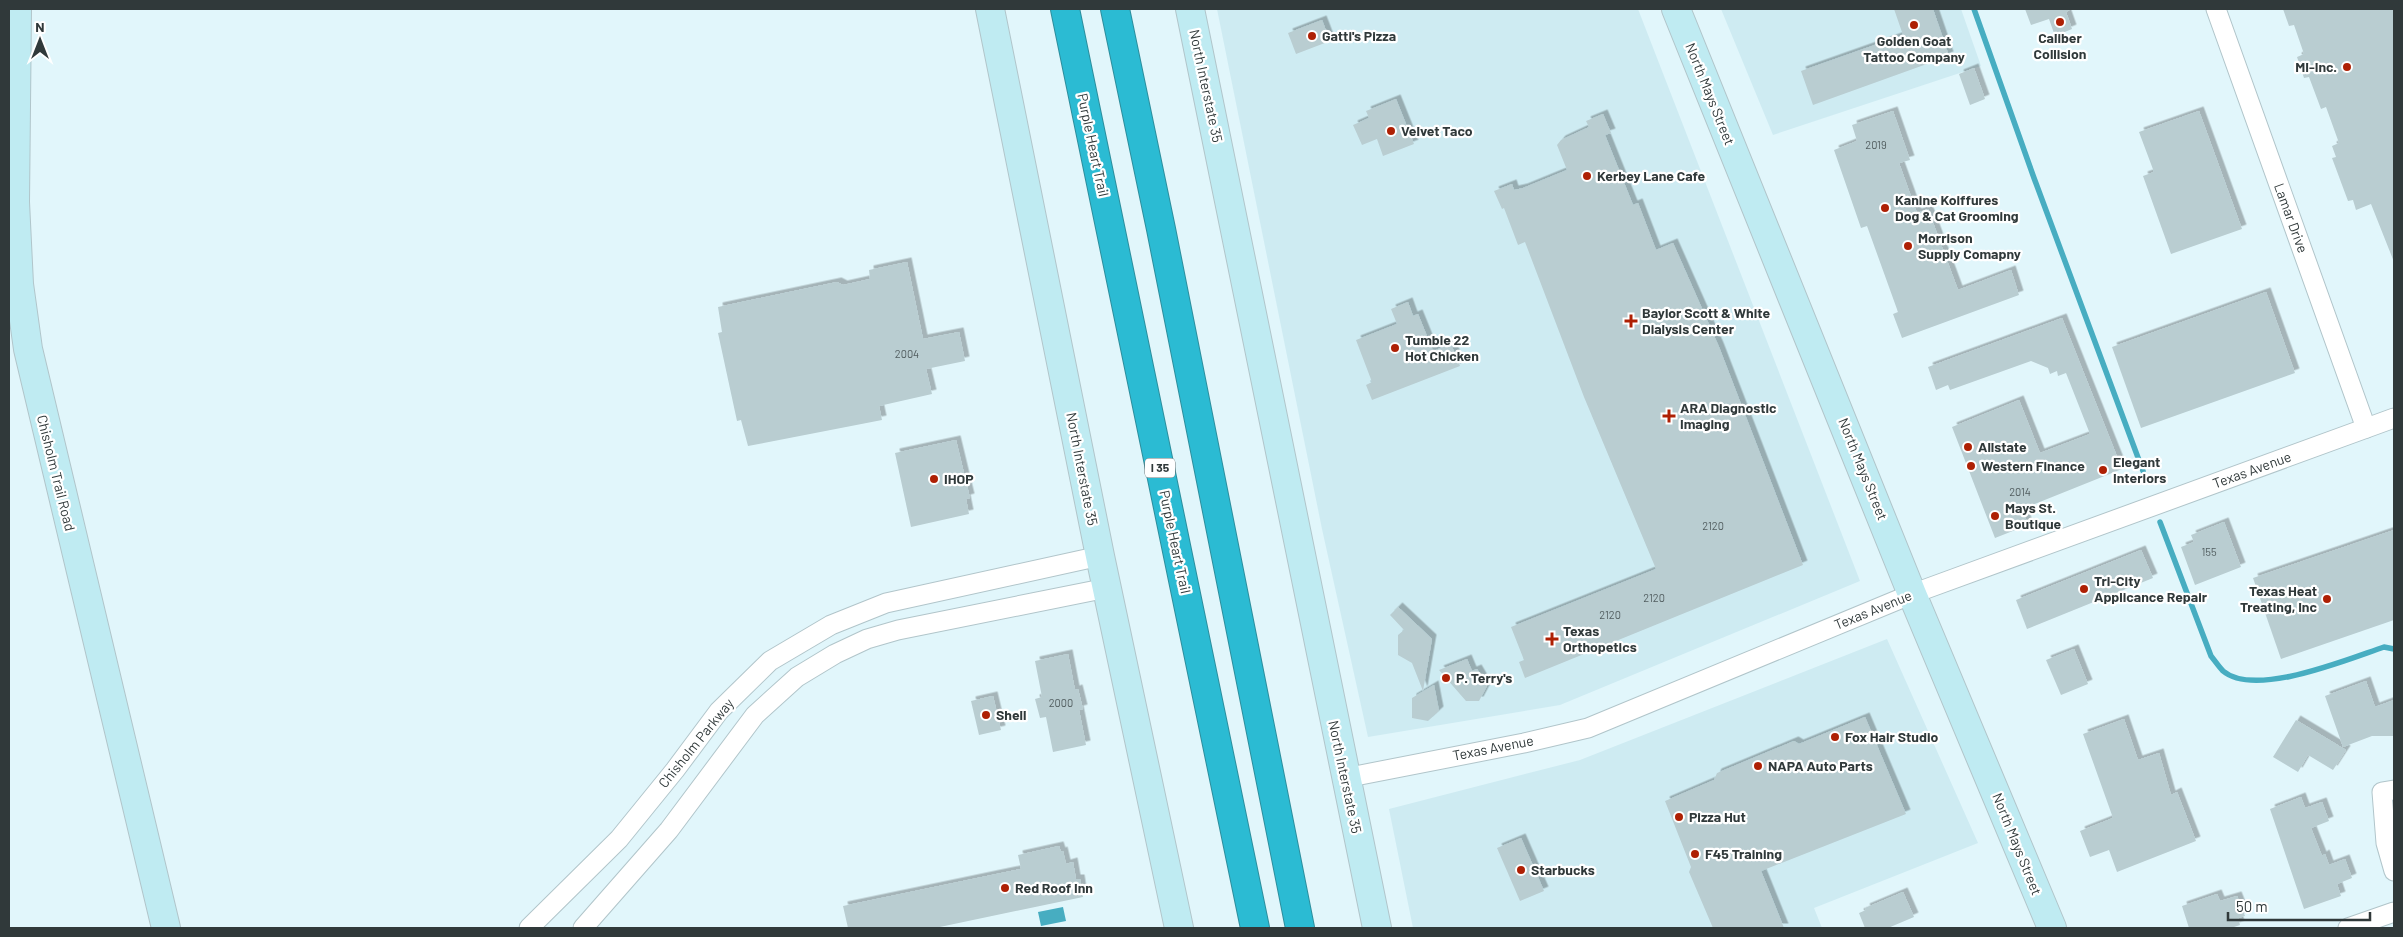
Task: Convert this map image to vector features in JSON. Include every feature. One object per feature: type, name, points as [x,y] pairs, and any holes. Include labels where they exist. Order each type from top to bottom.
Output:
[{"type":"highway","name":"Purple Heart Trail","points":[[1065,9],[1255,928]]},
{"type":"highway","points":[[1114,9],[1163,238],[1300,928]]},
{"type":"main road","name":"Chisholm Trail Road","points":[[17,9],[15,202],[19,284],[28,349],[166,928]]},
{"type":"main road","name":"North Interstate 35","points":[[990,9],[1100,556],[1179,928]]},
{"type":"main road","name":"North Interstate 35","points":[[1190,9],[1239,240],[1345,778],[1377,928]]},
{"type":"main road","name":"North Mays Street","points":[[1676,9],[1912,594],[2052,928]]},
{"type":"street","name":"Lamar Drive","points":[[2216,9],[2366,428]]},
{"type":"street","name":"Texas Avenue","points":[[1345,778],[1524,743],[1588,728],[1912,594],[2394,418]]},
{"type":"street","name":"Chisholm Parkway","points":[[529,928],[619,839],[675,770],[719,711],[770,661],[831,625],[886,603],[1100,556]]},
{"type":"street","points":[[976,584],[982,614]]},
{"type":"street","name":"Chisholm Parkway","points":[[583,928],[668,830],[755,715],[797,677],[867,639],[1107,588]]},
{"type":"street","points":[[2394,790],[2382,792],[2386,843],[2394,872]]},
{"type":"street","points":[[2348,928],[2394,912]]},
{"type":"shaded area","points":[[1217,9],[1638,9],[1860,581],[1560,705],[1368,737],[1322,529]]},
{"type":"shaded area","points":[[1721,9],[1961,9],[1981,66],[1773,135]]},
{"type":"shaded area","points":[[1887,639],[1978,843],[1814,908],[1822,928],[1413,928],[1389,809],[1580,760]]},
{"type":"water","points":[[1063,907],[1066,921],[1041,926],[1038,912]]},
{"type":"building","points":[[1894,9],[1933,9],[1949,56],[1813,105],[1801,71],[1903,35]]},
{"type":"building","name":"Caliber Collision","points":[[2025,9],[2071,9],[2066,12],[2072,29],[2055,36],[2049,19],[2031,25]]},
{"type":"building","points":[[2283,9],[2394,9],[2394,262],[2371,204],[2356,210],[2353,200],[2348,201],[2332,158],[2336,157],[2332,146],[2339,143],[2326,107],[2321,109],[2309,77],[2304,78],[2297,57],[2304,54],[2294,25],[2289,26]]},
{"type":"building","name":"Gatti's Pizza","points":[[1322,20],[1330,41],[1296,54],[1288,33]]},
{"type":"building","points":[[1974,68],[1985,99],[1970,105],[1959,74]]},
{"type":"building","name":"Velvet Taco","points":[[1396,99],[1414,144],[1383,156],[1377,139],[1362,145],[1353,125],[1369,118],[1366,111]]},
{"type":"building","points":[[1893,111],[1910,160],[1899,163],[1917,213],[1928,209],[1958,290],[2011,270],[2019,295],[1902,338],[1893,314],[1898,312],[1867,226],[1861,228],[1834,150],[1857,141],[1852,125]]},
{"type":"building","points":[[2199,111],[2242,229],[2171,254],[2143,176],[2154,172],[2139,132]]},
{"type":"building","points":[[1603,114],[1611,133],[1605,135],[1633,205],[1638,203],[1656,250],[1673,243],[1719,347],[1803,565],[1525,678],[1519,662],[1524,660],[1511,627],[1656,569],[1584,397],[1525,242],[1518,245],[1504,208],[1502,209],[1494,191],[1512,184],[1514,190],[1523,188],[1567,170],[1557,145],[1561,140],[1589,127],[1586,121]]},
{"type":"building","points":[[907,262],[923,339],[959,332],[965,361],[926,369],[932,394],[879,406],[882,420],[748,446],[741,420],[737,421],[718,333],[722,332],[718,307],[837,282],[843,285],[870,279],[869,270]]},
{"type":"building","points":[[2266,292],[2295,373],[2141,428],[2112,347]]},
{"type":"building","name":"Tumble 22 Hot Chicken","points":[[1408,302],[1413,316],[1418,314],[1433,351],[1451,344],[1460,366],[1372,400],[1366,385],[1372,382],[1356,340],[1397,324],[1391,309]]},
{"type":"building","points":[[2062,318],[2122,469],[2022,509],[2028,525],[1995,538],[1952,427],[2019,400],[2040,453],[2090,434],[2066,373],[2058,376],[2057,371],[2050,374],[2048,368],[2031,361],[1950,390],[1948,385],[1936,390],[1928,367]]},
{"type":"building","name":"IHOP","points":[[956,440],[970,498],[966,499],[969,514],[911,527],[895,453]]},
{"type":"building","name":"Texas Heat Treating, Inc","points":[[2224,522],[2241,567],[2195,585],[2181,547],[2194,542],[2191,535]]},
{"type":"building","name":"Texas Heat Treating, Inc","points":[[2394,530],[2394,620],[2281,659],[2253,578]]},
{"type":"building","name":"Tri-City Applicance Repair","points":[[2141,550],[2153,578],[2027,629],[2016,600]]},
{"type":"building","points":[[1398,607],[1432,639],[1423,691],[1412,663],[1398,655],[1398,635],[1404,630],[1390,615]]},
{"type":"building","points":[[2074,649],[2088,684],[2061,695],[2046,660]]},
{"type":"building","name":"Shell","points":[[1068,654],[1075,690],[1078,689],[1083,709],[1079,710],[1086,745],[1053,752],[1046,717],[1040,718],[1035,699],[1042,697],[1035,661]]},
{"type":"building","points":[[1467,659],[1472,671],[1477,669],[1487,686],[1479,701],[1466,701],[1439,670]]},
{"type":"building","points":[[2366,681],[2375,707],[2394,700],[2394,736],[2372,736],[2343,747],[2325,696]]},
{"type":"building","points":[[1434,685],[1439,711],[1428,721],[1412,718],[1412,698]]},
{"type":"building","name":"Shell","points":[[993,696],[1001,730],[979,735],[971,701]]},
{"type":"building","points":[[1865,717],[1906,814],[1761,871],[1784,928],[1713,928],[1689,872],[1691,867],[1665,801],[1714,780],[1717,773],[1794,741],[1799,744]]},
{"type":"building","points":[[2124,719],[2138,760],[2159,753],[2171,795],[2177,792],[2196,841],[2117,872],[2109,850],[2090,857],[2080,831],[2113,818],[2083,734]]},
{"type":"building","points":[[2296,720],[2346,750],[2333,770],[2308,755],[2298,772],[2273,757]]},
{"type":"building","points":[[2301,797],[2305,808],[2322,802],[2329,821],[2311,828],[2322,856],[2325,854],[2329,865],[2345,859],[2352,878],[2337,884],[2341,896],[2304,909],[2270,809]]},
{"type":"building","name":"Starbucks","points":[[1521,838],[1544,891],[1520,901],[1497,848]]},
{"type":"building","name":"Red Roof Inn","points":[[1059,846],[1061,852],[1063,851],[1066,864],[1073,862],[1076,879],[1080,879],[1083,897],[935,928],[848,928],[843,906],[1021,869],[1018,855]]},
{"type":"building","points":[[1903,892],[1914,917],[1888,928],[1865,928],[1859,913],[1866,910],[1865,908]]},
{"type":"building","points":[[2217,894],[2220,901],[2237,896],[2245,916],[2238,918],[2240,925],[2231,928],[2189,928],[2182,906]]},
{"type":"waterway","points":[[1974,9],[2034,178],[2143,471]]},
{"type":"waterway","points":[[2160,522],[2211,656],[2223,671],[2238,678],[2257,680],[2279,678],[2326,667],[2384,647],[2394,649]]},
{"type":"place","name":"Caliber Collision","points":[[2060,22]]},
{"type":"place","name":"Golden Goat Tattoo Company","points":[[1914,25]]},
{"type":"place","name":"Gatti's Pizza","points":[[1312,36]]},
{"type":"place","name":"MI-Inc.","points":[[2347,67]]},
{"type":"place","name":"Velvet Taco","points":[[1391,131]]},
{"type":"place","name":"Kerbey Lane Cafe","points":[[1587,176]]},
{"type":"place","name":"Kanine Koiffures Dog & Cat Grooming","points":[[1885,208]]},
{"type":"place","name":"Morrison Supply Comapny","points":[[1908,246]]},
{"type":"place","name":"Baylor Scott & White Dialysis Center","points":[[1631,321]]},
{"type":"place","name":"Tumble 22 Hot Chicken","points":[[1395,348]]},
{"type":"place","name":"ARA Diagnostic Imaging","points":[[1669,416]]},
{"type":"place","name":"Allstate","points":[[1968,447]]},
{"type":"place","name":"Western Finance","points":[[1971,466]]},
{"type":"place","name":"Elegant Interiors","points":[[2103,470]]},
{"type":"place","name":"IHOP","points":[[934,479]]},
{"type":"place","name":"Mays St. Boutique","points":[[1995,516]]},
{"type":"place","name":"Tri-City Applicance Repair","points":[[2084,589]]},
{"type":"place","name":"Texas Heat Treating, Inc","points":[[2327,599]]},
{"type":"place","name":"Texas Orthopetics","points":[[1552,639]]},
{"type":"place","name":"P. Terry's","points":[[1446,678]]},
{"type":"place","name":"Shell","points":[[986,715]]},
{"type":"place","name":"Fox Hair Studio","points":[[1835,737]]},
{"type":"place","name":"NAPA Auto Parts","points":[[1758,766]]},
{"type":"place","name":"Pizza Hut","points":[[1679,817]]},
{"type":"place","name":"F45 Training","points":[[1695,854]]},
{"type":"place","name":"Starbucks","points":[[1521,870]]},
{"type":"place","name":"Red Roof Inn","points":[[1005,888]]}]
